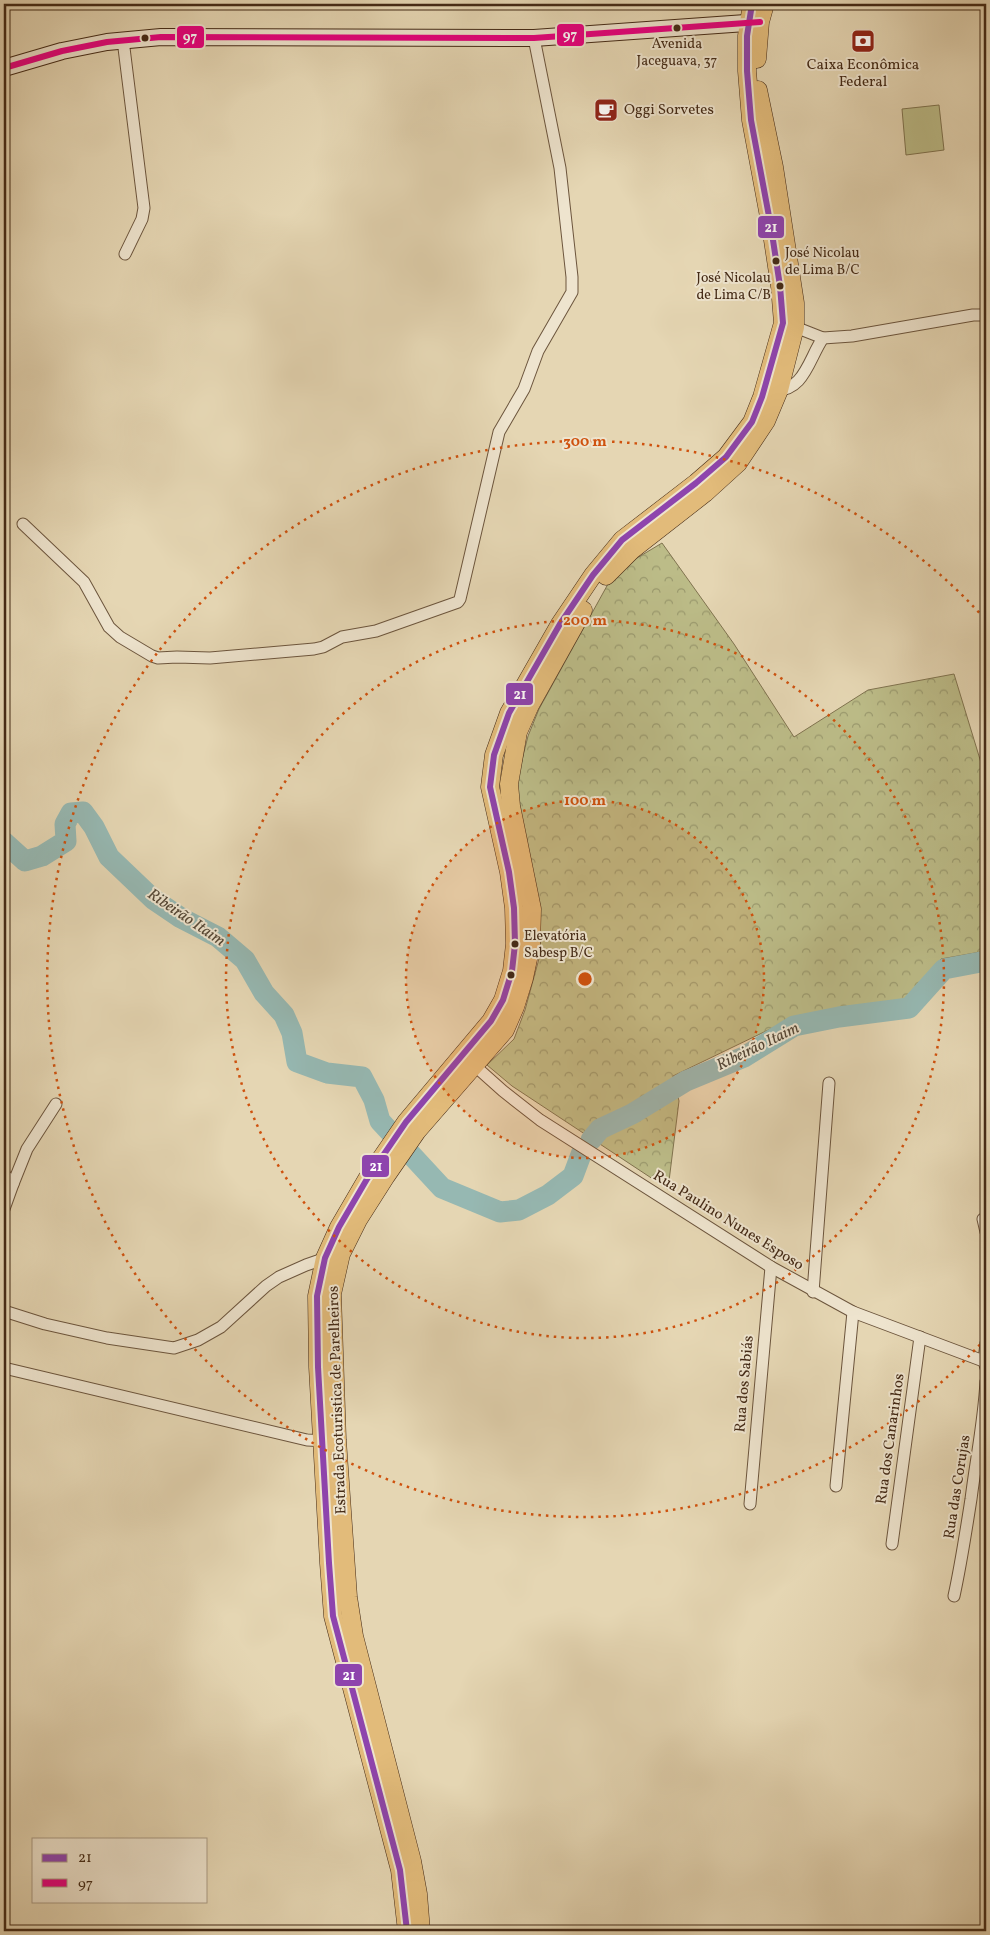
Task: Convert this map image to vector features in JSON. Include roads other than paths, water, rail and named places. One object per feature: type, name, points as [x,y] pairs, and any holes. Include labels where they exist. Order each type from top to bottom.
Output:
[{"type":"main road","name":"Estrada Ecoturistica de Parelheiros","points":[[407,1931],[400,1870],[333,1616],[329,1564],[333,1256],[358,1220],[388,1160],[411,1127],[475,1066],[505,1030],[515,1007],[531,945],[532,909],[508,784],[518,732],[524,719],[572,629],[601,582],[632,550],[705,493],[738,463],[766,421],[772,390],[795,303],[774,167],[758,90],[752,4]]},
{"type":"main road","name":"Estrada Ecoturistica de Parelheiros","points":[[754,23],[765,4]]},
{"type":"main road","points":[[4,68],[62,51],[122,40],[161,37],[534,38],[754,23]]},
{"type":"main road","name":"Estrada Ecoturistica de Parelheiros","points":[[411,1127],[417,1109],[491,1021],[503,1000],[512,971],[515,944],[514,908],[509,872],[490,786],[494,754],[509,713],[560,624],[593,575],[622,540],[696,483],[726,457],[752,422],[772,390]]},
{"type":"main road","points":[[417,1109],[434,1096],[463,1067],[475,1066],[473,1058],[486,1035],[491,1021]]},
{"type":"main road","name":"Estrada Ecoturistica de Parelheiros","points":[[330,1441],[354,1636],[412,1862],[418,1894],[421,1931]]},
{"type":"street","points":[[23,524],[84,582],[109,627],[120,637],[158,658],[210,658],[314,649],[323,647],[342,637],[376,632],[458,602],[499,432],[524,389],[538,351],[572,292],[560,168],[534,38]]},
{"type":"street","points":[[122,40],[144,208],[142,219],[125,254]]},
{"type":"street","points":[[789,325],[823,338],[852,336],[972,315],[986,315]]},
{"type":"street","points":[[772,390],[787,390],[800,379],[823,338]]},
{"type":"street","name":"Rua Paulino Nunes Esposo","points":[[475,1066],[540,1120],[813,1292],[853,1312],[986,1364]]},
{"type":"street","points":[[813,1292],[829,1083]]},
{"type":"street","points":[[4,1209],[27,1149],[56,1104]]},
{"type":"street","points":[[4,1174],[12,1184]]},
{"type":"street","points":[[983,1218],[986,1232]]},
{"type":"street","points":[[4,1311],[45,1324],[107,1338],[174,1348],[198,1340],[221,1327],[266,1286],[279,1277],[333,1256]]},
{"type":"street","name":"Rua dos Sabiás","points":[[750,1504],[771,1267]]},
{"type":"street","points":[[836,1486],[853,1312]]},
{"type":"street","name":"Rua dos Canarinhos","points":[[892,1544],[920,1337]]},
{"type":"street","points":[[986,1343],[986,1364]]},
{"type":"street","points":[[4,1368],[307,1440],[330,1441]]},
{"type":"street","name":"Rua das Corujas","points":[[954,1596],[977,1462],[985,1406],[986,1381]]},
{"type":"waterway","name":"Ribeirão Itaim","points":[[4,842],[25,861],[42,856],[66,841],[65,824],[71,813],[83,812],[94,827],[109,857],[153,899],[181,918],[218,937],[245,960],[264,993],[284,1015],[292,1033],[297,1062],[327,1073],[362,1077],[374,1100],[380,1121],[442,1188],[500,1212],[519,1210],[548,1195],[573,1176],[582,1152]]},
{"type":"waterway","name":"Ribeirão Itaim","points":[[591,1140],[600,1129],[632,1114],[686,1081],[744,1057],[794,1026],[839,1017],[909,1008],[944,969],[986,961]]},
{"type":"place","name":"Avenida Jaceguava, 37","points":[[677,28]]},
{"type":"place","name":"Caixa Econômica Federal","points":[[863,41]]},
{"type":"place","name":"Oggi Sorvetes","points":[[606,110]]},
{"type":"place","name":"José Nicolau de Lima B/C","points":[[776,261]]},
{"type":"place","name":"José Nicolau de Lima C/B","points":[[780,286]]},
{"type":"place","name":"Elevatória Sabesp B/C","points":[[515,944]]}]
